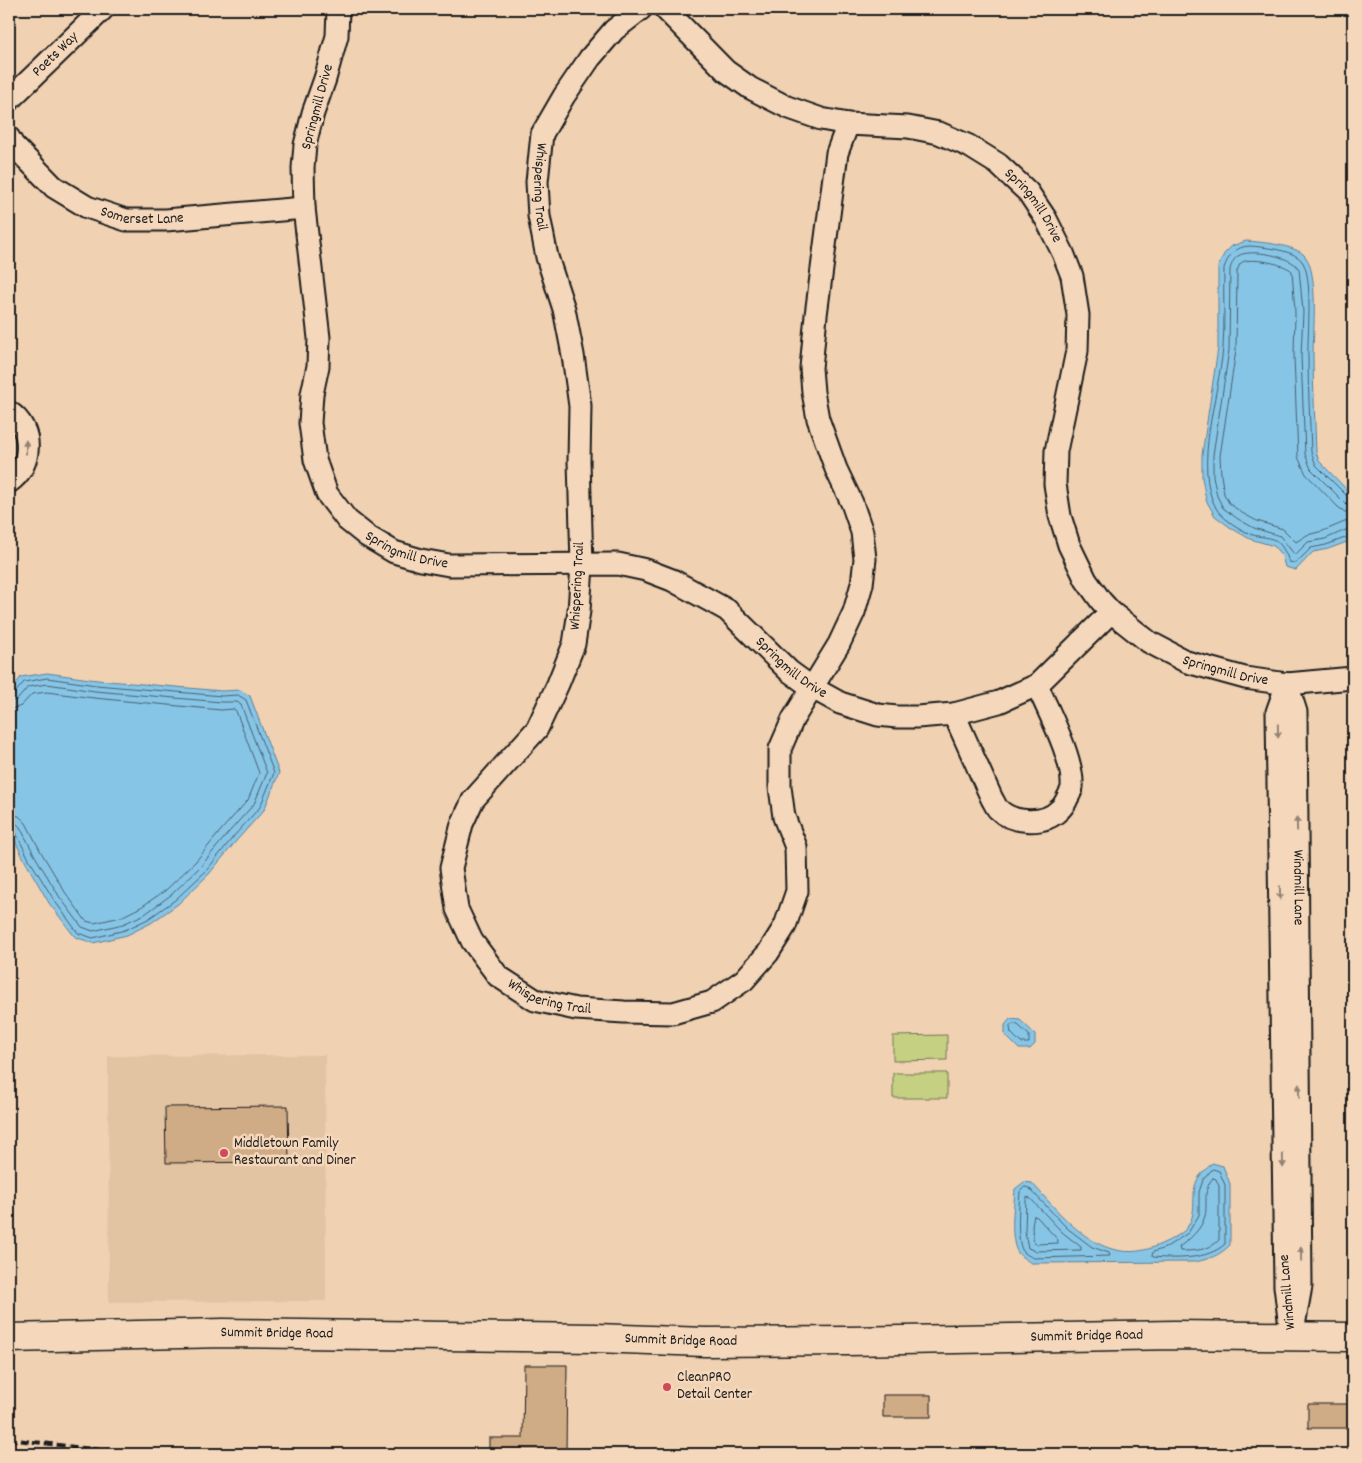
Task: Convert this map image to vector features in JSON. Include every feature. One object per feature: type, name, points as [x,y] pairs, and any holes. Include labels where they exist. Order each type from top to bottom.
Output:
[{"type":"main road","name":"Summit Bridge Road","points":[[9,1338],[223,1333],[715,1342],[1174,1335],[1353,1337]]},
{"type":"street","name":"Poets Way","points":[[9,100],[103,9]]},
{"type":"street","name":"Springmill Drive","points":[[338,9],[337,36],[313,113],[305,145],[303,168],[304,208],[319,338],[318,366],[312,394],[310,424],[315,460],[327,494],[347,520],[367,536],[394,552],[421,560],[450,565],[618,564],[646,570],[672,580],[727,610],[789,672],[811,687],[840,703],[878,714],[917,717],[954,714],[999,702],[1037,685],[1111,612]]},
{"type":"street","name":"Whispering Trail","points":[[641,9],[614,30],[590,58],[564,96],[542,134],[537,182],[539,216],[546,257],[564,309],[580,406],[579,460],[582,565],[579,611],[574,644],[537,729],[473,800],[462,824],[451,868],[457,909],[472,941],[498,976],[535,1000],[576,1009],[672,1013],[712,1002],[744,980],[768,953],[785,926],[797,891],[796,847],[784,817],[780,787],[780,749],[793,719],[838,644],[854,612],[862,584],[865,559],[862,532],[818,420],[811,368],[837,153],[848,124]]},
{"type":"street","name":"Springmill Drive","points":[[665,9],[726,71],[750,88],[787,107],[821,119],[848,124],[908,127],[939,134],[969,146],[998,164],[1028,192],[1046,219],[1063,253],[1072,276],[1078,315],[1078,351],[1056,451],[1055,484],[1060,516],[1069,545],[1086,580],[1111,612],[1149,642],[1187,662],[1245,678],[1287,684],[1353,678]]},
{"type":"street","name":"Somerset Lane","points":[[9,138],[13,145],[54,187],[87,207],[126,220],[166,220],[304,208]]},
{"type":"street","points":[[9,412],[16,418],[24,430],[28,447],[23,467],[14,479],[9,482]]},
{"type":"street","name":"Windmill Lane","points":[[1287,684],[1296,712],[1301,1277],[1292,1337]]},
{"type":"street","points":[[954,714],[998,809],[1008,816],[1023,821],[1037,820],[1050,816],[1059,811],[1066,800],[1072,789],[1072,777],[1070,764],[1037,685]]},
{"type":"shaded area","points":[[325,1055],[326,1301],[109,1302],[108,1056]]},
{"type":"green space","points":[[947,1035],[947,1060],[893,1061],[893,1036]]},
{"type":"green space","points":[[893,1073],[947,1073],[947,1098],[893,1098]]},
{"type":"water","points":[[1246,241],[1294,249],[1305,256],[1309,264],[1314,289],[1313,367],[1316,452],[1319,461],[1353,496],[1353,538],[1328,549],[1313,552],[1296,570],[1285,567],[1282,556],[1274,546],[1250,539],[1215,516],[1206,500],[1202,477],[1202,455],[1218,348],[1218,267],[1224,254],[1232,246]]},
{"type":"water","points":[[47,673],[97,680],[222,691],[240,690],[250,696],[279,773],[264,810],[209,874],[178,904],[151,923],[127,935],[93,943],[75,937],[49,903],[9,829],[9,693],[21,677]]},
{"type":"water","points":[[1010,1019],[1020,1020],[1035,1034],[1035,1044],[1030,1049],[1019,1049],[1005,1035],[1005,1025]]},
{"type":"water","points":[[1212,1163],[1223,1166],[1230,1184],[1230,1245],[1222,1252],[1205,1260],[1195,1262],[1031,1263],[1018,1253],[1015,1247],[1013,1213],[1015,1189],[1024,1182],[1032,1183],[1070,1223],[1100,1245],[1117,1250],[1135,1251],[1157,1246],[1184,1231],[1192,1217],[1196,1183],[1200,1175]]},
{"type":"building","points":[[288,1106],[289,1162],[166,1163],[165,1107]]},
{"type":"building","points":[[524,1365],[567,1365],[566,1454],[489,1454],[489,1438],[523,1438]]},
{"type":"building","points":[[883,1395],[931,1395],[931,1417],[883,1417]]},
{"type":"building","points":[[1308,1404],[1353,1404],[1353,1428],[1308,1428]]},
{"type":"railway","points":[[9,1439],[133,1454]]},
{"type":"place","name":"Middletown Family Restaurant and Diner","points":[[224,1153]]},
{"type":"place","name":"CleanPRO Detail Center","points":[[667,1387]]}]
